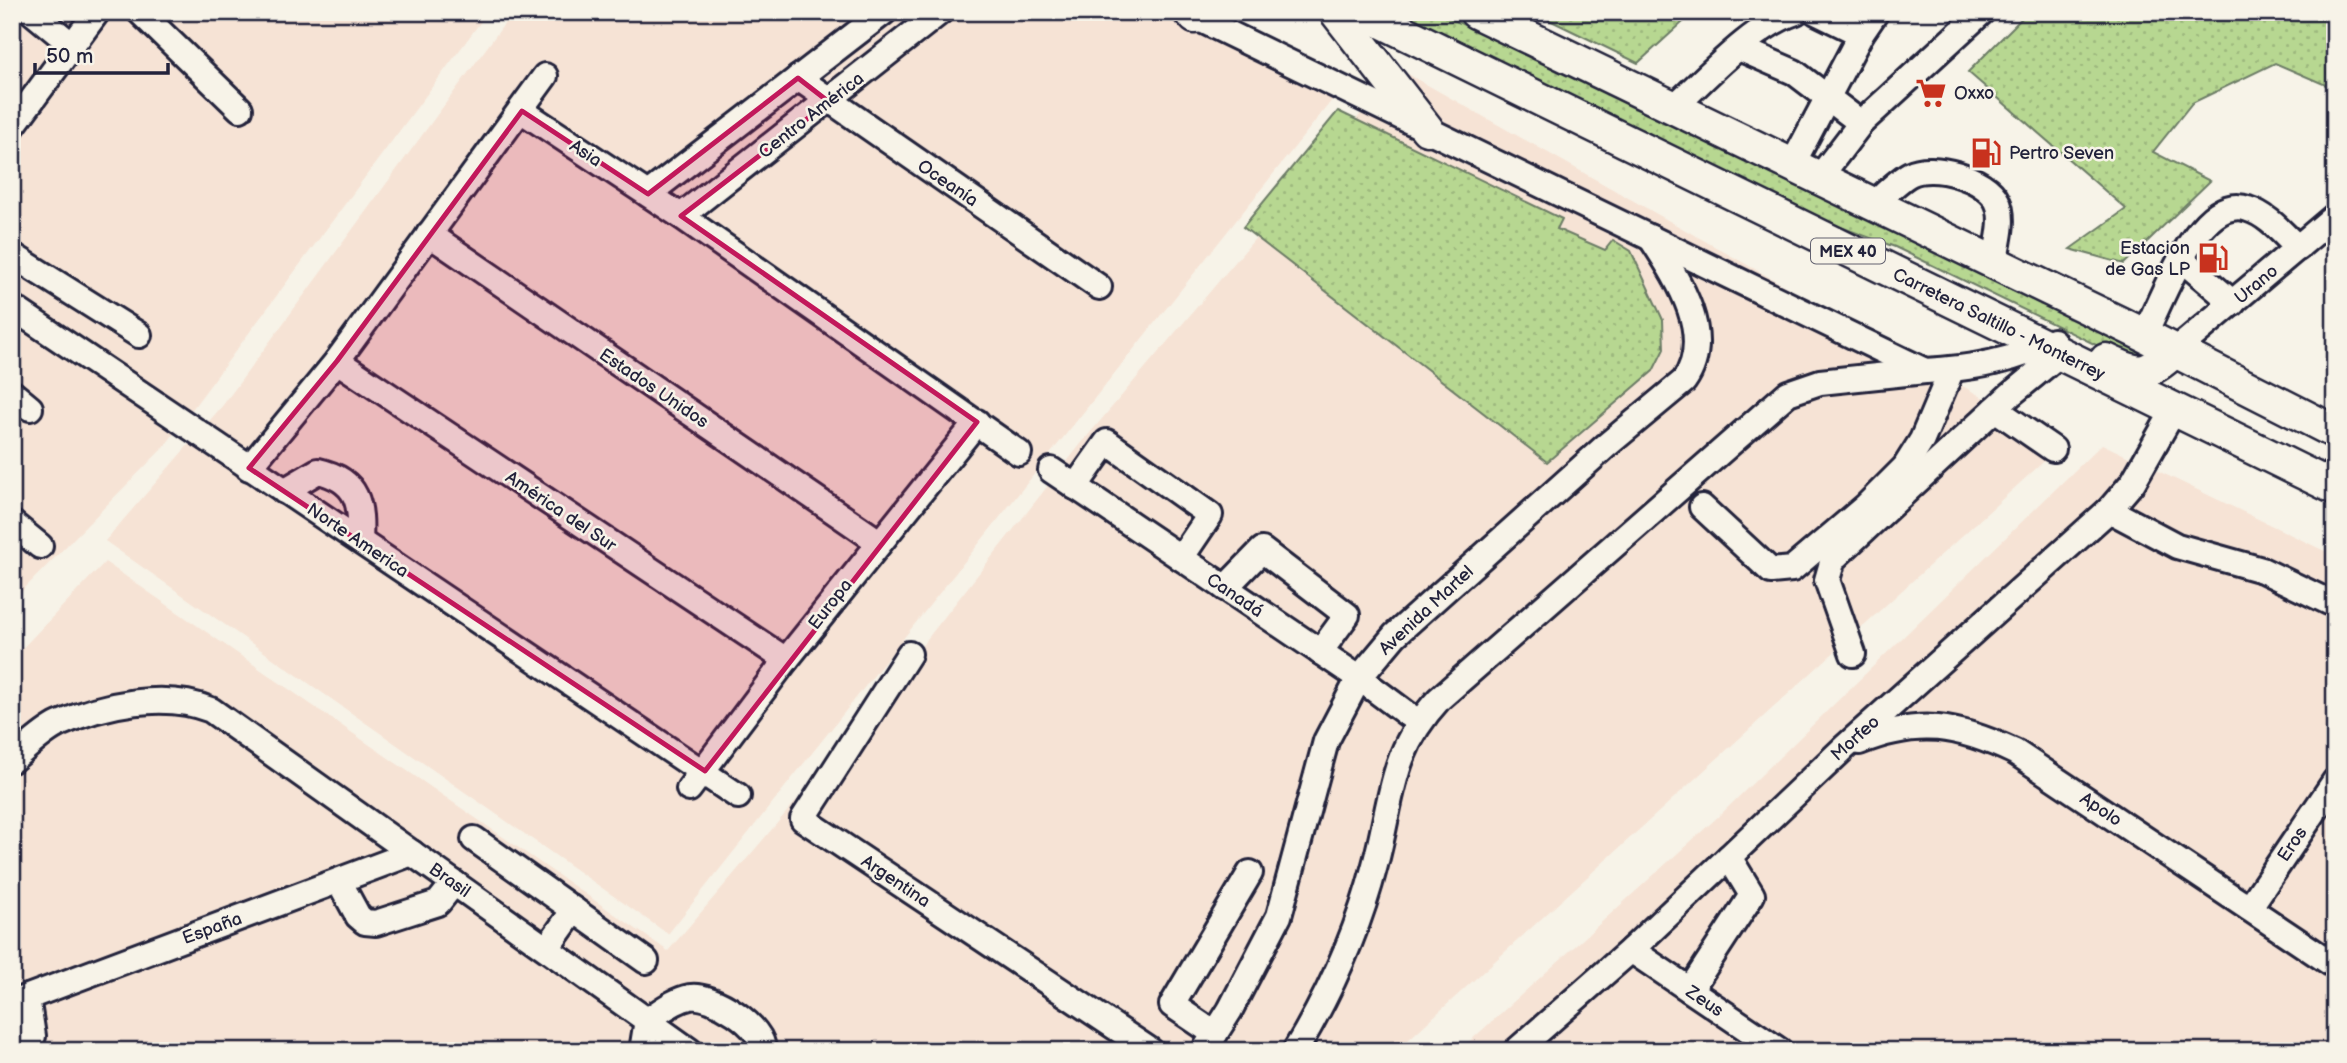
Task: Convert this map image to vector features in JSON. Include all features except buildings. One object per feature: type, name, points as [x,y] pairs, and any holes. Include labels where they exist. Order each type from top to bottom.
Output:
[{"type":"main road","points":[[1336,12],[1427,129]]},
{"type":"main road","points":[[1362,12],[1762,209],[1811,221],[1847,235],[2054,345],[2138,373],[2151,370],[2175,351]]},
{"type":"main road","name":"MEX 40","points":[[1476,12],[2144,335],[2335,432]]},
{"type":"main road","name":"Carretera Saltillo - Monterrey","points":[[2054,345],[2174,410],[2335,488]]},
{"type":"main road","points":[[2289,465],[2297,451],[2307,445],[2335,445]]},
{"type":"street","points":[[33,12],[72,45]]},
{"type":"street","points":[[12,127],[97,12]]},
{"type":"street","points":[[140,12],[240,109]]},
{"type":"street","name":"Centro América","points":[[648,194],[884,12]]},
{"type":"street","name":"Centro América","points":[[681,216],[940,12]]},
{"type":"street","points":[[1674,107],[1740,48],[1781,19],[1796,12]]},
{"type":"street","points":[[1816,12],[1861,34]]},
{"type":"street","points":[[1805,171],[1826,96],[1876,12]]},
{"type":"street","points":[[1805,171],[1982,12]]},
{"type":"street","points":[[1190,14],[1925,370]]},
{"type":"street","points":[[1740,48],[1794,72],[1861,123]]},
{"type":"street","points":[[249,468],[337,361],[545,76]]},
{"type":"street","name":"Oceanía","points":[[798,78],[1099,287]]},
{"type":"street","name":"Asia","points":[[522,111],[681,216],[1019,453]]},
{"type":"street","points":[[1873,205],[1910,174],[1937,168],[1990,191],[1997,201],[2001,222],[1994,264]]},
{"type":"street","points":[[2144,335],[2181,259],[2206,221],[2214,214],[2234,207],[2245,208],[2264,216],[2298,248]]},
{"type":"street","name":"Urano","points":[[2175,351],[2335,215]]},
{"type":"street","name":"Estados Unidos","points":[[429,234],[879,542]]},
{"type":"street","name":"Avenida Martel","points":[[1209,1042],[1251,972],[1279,916],[1322,752],[1359,678],[1395,635],[1607,445],[1684,381],[1692,369],[1697,357],[1695,327],[1673,273],[1651,238]]},
{"type":"street","points":[[12,255],[139,335]]},
{"type":"street","points":[[2181,259],[2233,303]]},
{"type":"street","name":"Norte America","points":[[12,307],[360,541],[697,780]]},
{"type":"street","points":[[1295,1051],[1334,981],[1354,930],[1376,864],[1394,778],[1405,745],[1418,722],[1439,699],[1788,393],[1820,382],[1952,369],[2054,345]]},
{"type":"street","points":[[1853,654],[1827,580],[1833,559],[1995,409],[2054,345]]},
{"type":"street","name":"América del Sur","points":[[337,361],[786,660]]},
{"type":"street","points":[[1702,507],[1771,571],[1791,569],[1865,507],[1905,467],[1922,440],[1952,369]]},
{"type":"street","points":[[1995,409],[2053,449]]},
{"type":"street","name":"Morfeo","points":[[1516,1051],[1631,950],[1845,747],[2109,510],[2133,482],[2174,410]]},
{"type":"street","name":"Europa","points":[[697,780],[786,660],[977,422]]},
{"type":"street","points":[[1075,486],[1107,442],[1210,515],[1181,558]]},
{"type":"street","name":"Canadá","points":[[1051,470],[1359,678],[1418,722]]},
{"type":"street","points":[[284,491],[318,471],[337,475],[351,488],[362,510],[360,541]]},
{"type":"street","points":[[2109,510],[2177,546],[2262,570],[2335,605]]},
{"type":"street","points":[[12,523],[40,546]]},
{"type":"street","points":[[1225,588],[1262,550],[1348,615],[1320,652]]},
{"type":"street","name":"Argentina","points":[[909,654],[803,819],[1151,1051]]},
{"type":"street","name":"Brasil","points":[[12,760],[58,724],[119,705],[178,701],[211,710],[690,1051]]},
{"type":"street","name":"Apolo","points":[[1845,747],[1889,730],[1916,726],[1946,727],[1977,734],[2015,752],[2335,966]]},
{"type":"street","points":[[697,780],[738,796]]},
{"type":"street","name":"Eros","points":[[2249,908],[2335,781]]},
{"type":"street","points":[[474,839],[646,961]]},
{"type":"street","name":"España","points":[[20,1000],[412,853]]},
{"type":"street","points":[[1689,990],[1752,895],[1729,857]]},
{"type":"street","points":[[1209,1042],[1172,1004],[1250,873]]},
{"type":"street","points":[[339,881],[358,916],[365,922],[376,923],[438,903],[454,883]]},
{"type":"street","points":[[547,948],[574,910]]},
{"type":"street","name":"Zeus","points":[[1631,950],[1780,1051]]},
{"type":"street","points":[[642,1051],[647,1020],[680,1000],[693,996],[709,998],[729,1009],[760,1036],[763,1051]]},
{"type":"street","points":[[12,1051],[26,1044],[33,1036],[20,1000]]},
{"type":"highlighted area","points":[[798,78],[829,102],[681,216],[977,422],[705,771],[249,468],[337,361],[522,111],[648,194]]},
{"type":"shaded area","points":[[12,12],[488,12],[164,447],[12,601]]},
{"type":"shaded area","points":[[513,12],[1209,12],[1344,85],[668,934],[105,541],[223,405]]},
{"type":"shaded area","points":[[1399,69],[2064,443],[1396,1051],[12,1051],[12,659],[105,562],[668,951],[838,752],[1084,440]]},
{"type":"shaded area","points":[[2102,444],[2335,556],[2335,1051],[1459,1051],[1720,815]]},
{"type":"green space","points":[[1394,12],[1437,12],[2154,354],[2131,362],[1895,247],[1789,208]]},
{"type":"green space","points":[[1533,12],[1694,12],[1638,63]]},
{"type":"green space","points":[[2028,12],[2335,12],[2335,89],[2275,63],[2192,103],[2153,152],[2210,181],[2124,264],[2070,249],[2126,209],[1968,72]]},
{"type":"green space","points":[[1338,111],[1562,219],[1557,229],[1605,250],[1613,240],[1631,251],[1663,320],[1664,349],[1653,371],[1547,462],[1243,227]]},
{"type":"place","name":"Oxxo","points":[[1931,93]]},
{"type":"place","name":"Pertro Seven","points":[[1986,153]]},
{"type":"place","name":"Estacion de Gas LP","points":[[2213,258]]}]
